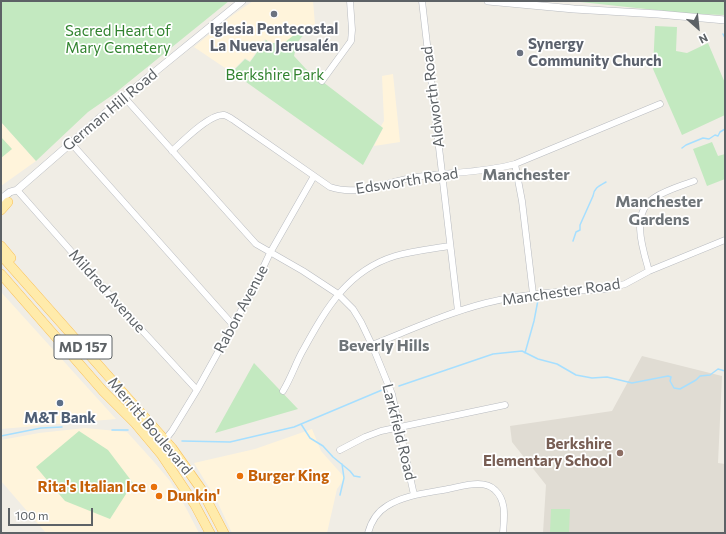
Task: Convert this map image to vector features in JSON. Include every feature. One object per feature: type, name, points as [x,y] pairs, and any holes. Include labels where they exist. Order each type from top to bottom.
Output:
[{"type":"main road","points":[[1,246],[29,278],[27,284]]},
{"type":"main road","name":"Merritt Boulevard","points":[[1,255],[165,440],[201,489],[224,533]]},
{"type":"main road","name":"Merritt Boulevard","points":[[1,274],[103,391],[135,423],[184,487],[210,533]]},
{"type":"main road","points":[[135,423],[141,424],[156,441],[165,440]]},
{"type":"main road","points":[[155,448],[160,446],[164,447],[180,465],[191,474]]},
{"type":"street","name":"German Hill Road","points":[[3,205],[14,196],[17,190],[70,143],[242,1]]},
{"type":"street","points":[[322,81],[351,41],[352,30],[350,1]]},
{"type":"street","name":"Aldworth Road","points":[[422,1],[449,246],[458,312]]},
{"type":"street","points":[[488,1],[725,20]]},
{"type":"street","name":"Larkfield Road","points":[[124,97],[256,244],[303,271],[338,294],[356,315],[372,345],[392,394],[414,496]]},
{"type":"street","name":"Edsworth Road","points":[[172,151],[212,118],[218,115],[224,115],[235,121],[330,187],[349,191],[415,177],[494,169],[514,164],[660,104]]},
{"type":"street","points":[[70,143],[233,325]]},
{"type":"street","points":[[514,164],[522,201],[533,294]]},
{"type":"street","name":"Rabon Avenue","points":[[165,440],[197,390],[252,291],[270,253],[314,176]]},
{"type":"street","points":[[649,271],[640,232],[640,225],[646,205],[656,197],[694,181]]},
{"type":"street","name":"Mildred Avenue","points":[[17,190],[126,313],[197,390]]},
{"type":"street","name":"Manchester Road","points":[[372,345],[458,312],[487,303],[533,294],[607,289],[625,284],[649,271],[725,240]]},
{"type":"street","points":[[283,391],[291,377],[297,360],[338,294],[359,274],[377,263],[405,254],[449,246]]},
{"type":"street","points":[[340,450],[365,437],[400,426],[505,405]]},
{"type":"street","points":[[368,533],[374,518],[385,507],[399,499],[472,484],[489,486],[496,490],[503,505],[503,533]]},
{"type":"shaded area","points":[[253,1],[313,1],[315,24],[306,28],[286,54],[265,39],[250,61],[245,58],[231,72],[194,47],[230,17]]},
{"type":"shaded area","points":[[393,74],[400,142],[374,146],[383,128],[381,126],[384,121],[382,76]]},
{"type":"shaded area","points":[[1,122],[36,161],[1,186]]},
{"type":"shaded area","points":[[1,292],[106,408],[116,419],[1,429]]},
{"type":"shaded area","name":"Berkshire Elementary School","points":[[642,356],[722,376],[718,463],[725,464],[725,533],[543,533],[546,485],[512,442],[510,426],[612,411]]},
{"type":"shaded area","points":[[85,428],[127,432],[170,481],[199,533],[46,533],[1,481],[1,440],[39,433]]},
{"type":"shaded area","points":[[312,429],[321,451],[345,478],[337,489],[327,533],[232,533],[216,499],[194,463],[255,449]]},
{"type":"green space","name":"Sacred Heart of Mary Cemetery","points":[[1,1],[229,1],[114,94],[88,112],[36,161],[1,122]]},
{"type":"green space","points":[[571,1],[725,1],[725,15],[693,14]]},
{"type":"green space","points":[[655,26],[677,27],[676,51],[687,53],[708,43],[725,83],[725,115],[682,135],[653,69]]},
{"type":"green space","name":"Berkshire Park","points":[[304,27],[308,29],[297,43],[294,56],[306,69],[383,128],[363,165],[232,72],[245,59],[250,62],[266,40],[270,43],[284,43]]},
{"type":"green space","points":[[1,137],[12,149],[1,158]]},
{"type":"green space","points":[[712,142],[718,156],[725,154],[725,179],[707,186],[693,149]]},
{"type":"green space","points":[[254,363],[298,409],[215,433]]},
{"type":"green space","points":[[79,431],[108,450],[133,483],[110,519],[65,501],[36,467]]},
{"type":"green space","points":[[551,509],[570,509],[569,532],[550,532]]},
{"type":"waterway","points":[[723,34],[725,38]]},
{"type":"waterway","points":[[682,148],[703,138],[709,139],[715,135],[718,136],[720,132],[725,129]]},
{"type":"waterway","points":[[573,241],[576,232],[580,230],[580,225],[594,191],[606,182]]},
{"type":"waterway","points":[[525,353],[538,300]]},
{"type":"waterway","points":[[399,386],[493,354],[522,351],[538,359],[557,364],[576,375],[592,378],[607,377],[632,383],[668,376],[671,377],[670,381],[674,388],[680,389],[700,376],[710,375],[718,369],[725,371]]},
{"type":"waterway","points":[[182,441],[230,442],[294,427],[382,390]]},
{"type":"waterway","points":[[301,424],[310,438],[323,446],[354,476],[360,477]]},
{"type":"waterway","points":[[1,436],[41,428],[62,427]]},
{"type":"waterway","points":[[112,430],[128,430]]},
{"type":"waterway","points":[[340,495],[344,478],[342,464]]},
{"type":"place","name":"Iglesia Pentecostal La Nueva Jerusalén","points":[[274,14]]},
{"type":"place","name":"Synergy Community Church","points":[[520,53]]},
{"type":"place","name":"M&T Bank","points":[[60,403]]},
{"type":"place","name":"Berkshire Elementary School","points":[[620,453]]},
{"type":"place","name":"Burger King","points":[[240,476]]},
{"type":"place","name":"Rita's Italian Ice","points":[[154,487]]},
{"type":"place","name":"Dunkin'","points":[[159,496]]},
{"type":"district","name":"Manchester","points":[[526,175]]},
{"type":"district","name":"Manchester Gardens","points":[[659,211]]},
{"type":"district","name":"Beverly Hills","points":[[384,346]]}]
